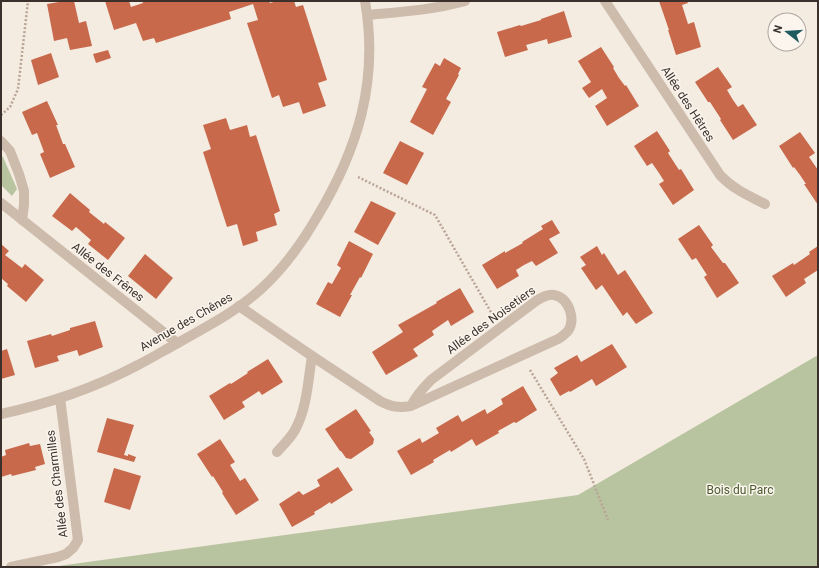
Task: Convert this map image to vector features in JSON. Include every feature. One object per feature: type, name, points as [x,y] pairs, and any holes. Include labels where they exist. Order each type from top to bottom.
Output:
[{"type":"street","name":"Avenue des Chênes","points":[[1,414],[60,398],[83,390],[136,367],[209,326],[239,306],[261,289],[288,260],[311,227],[333,190],[351,149],[362,114],[370,58],[368,15],[365,1]]},
{"type":"street","points":[[368,15],[446,6],[465,1]]},
{"type":"street","name":"Allée des Hêtres","points":[[605,1],[720,175],[734,188],[765,204]]},
{"type":"street","points":[[1,141],[10,151],[24,191],[22,220]]},
{"type":"street","name":"Allée des Frênes","points":[[1,203],[177,343]]},
{"type":"street","name":"Allée des Noisetiers","points":[[239,306],[380,401],[391,406],[401,408],[411,406],[558,339],[569,330],[572,317],[564,301],[553,295],[542,297],[536,301],[431,380],[422,388],[411,406]]},
{"type":"street","points":[[277,452],[287,441],[300,420],[312,356]]},
{"type":"street","name":"Allée des Charmilles","points":[[11,567],[58,558],[73,548],[78,540],[60,398]]},
{"type":"path","points":[[1,115],[10,107],[18,88],[28,1]]},
{"type":"path","points":[[343,169],[435,215],[500,328]]},
{"type":"path","points":[[522,356],[584,459],[608,520]]},
{"type":"green space","points":[[1,156],[3,157],[17,189],[12,196],[1,185]]},
{"type":"green space","name":"Bois du Parc","points":[[818,355],[818,567],[51,567],[578,495]]},
{"type":"building","points":[[74,1],[79,23],[86,21],[92,46],[70,50],[67,38],[54,41],[47,4]]},
{"type":"building","points":[[105,1],[129,1],[131,7],[143,3],[142,1],[269,1],[270,3],[277,1],[294,1],[296,7],[303,5],[327,80],[318,83],[326,106],[303,114],[299,102],[283,107],[279,95],[272,98],[247,23],[258,20],[253,4],[229,12],[231,19],[156,43],[154,38],[143,41],[136,23],[114,30]]},
{"type":"building","points":[[659,1],[687,1],[688,3],[682,5],[688,24],[694,22],[701,47],[676,55]]},
{"type":"building","points":[[564,11],[572,37],[548,44],[547,39],[526,45],[528,50],[505,57],[497,32],[541,20]]},
{"type":"building","points":[[601,47],[619,78],[625,86],[626,85],[639,106],[607,126],[595,106],[607,98],[602,89],[589,98],[582,88],[591,82],[578,61]]},
{"type":"building","points":[[108,50],[111,58],[96,63],[93,54]]},
{"type":"building","points":[[51,53],[59,77],[38,85],[31,60]]},
{"type":"building","points":[[444,58],[461,68],[458,74],[459,75],[446,99],[451,102],[433,135],[410,122],[427,89],[422,87],[435,63],[440,66]]},
{"type":"building","points":[[718,67],[732,87],[727,90],[733,100],[738,107],[743,104],[757,125],[733,140],[710,102],[708,102],[695,82]]},
{"type":"building","points":[[47,101],[58,125],[56,125],[63,144],[65,144],[75,167],[50,178],[40,154],[44,152],[37,133],[32,135],[22,112]]},
{"type":"building","points":[[226,118],[230,130],[247,125],[250,137],[256,135],[280,211],[274,214],[277,225],[256,232],[258,241],[243,246],[237,224],[227,227],[203,152],[211,149],[203,125]]},
{"type":"building","points":[[657,131],[670,151],[668,153],[679,170],[681,169],[694,190],[673,205],[659,184],[664,181],[659,173],[652,163],[647,166],[634,146]]},
{"type":"building","points":[[800,132],[815,153],[809,157],[818,170],[818,205],[804,184],[806,184],[794,167],[793,168],[779,146]]},
{"type":"building","points":[[400,141],[424,153],[407,185],[383,173]]},
{"type":"building","points":[[70,193],[90,210],[89,212],[104,224],[105,222],[125,238],[108,260],[88,244],[91,240],[76,227],[72,231],[52,216]]},
{"type":"building","points":[[371,201],[396,213],[378,245],[354,232]]},
{"type":"building","points":[[552,220],[560,233],[549,239],[558,253],[536,266],[532,261],[524,265],[516,270],[519,276],[497,289],[482,265],[505,251],[505,253],[523,243],[522,242],[543,229],[541,226]]},
{"type":"building","points":[[699,225],[713,245],[711,247],[723,263],[725,263],[739,283],[717,298],[704,277],[707,275],[696,258],[692,260],[678,239]]},
{"type":"building","points":[[349,241],[373,254],[361,278],[360,277],[350,295],[352,295],[340,317],[316,304],[328,282],[332,284],[341,268],[337,265]]},
{"type":"building","points":[[1,244],[9,251],[5,255],[22,268],[25,264],[44,280],[26,302],[7,286],[8,284],[1,278]]},
{"type":"building","points":[[597,246],[602,255],[604,253],[618,275],[625,270],[653,313],[636,324],[627,312],[623,316],[602,285],[596,290],[581,268],[586,265],[580,257]]},
{"type":"building","points":[[818,246],[818,270],[804,279],[806,283],[786,297],[772,276],[793,263],[794,265],[810,254],[809,252]]},
{"type":"building","points":[[145,254],[173,278],[156,299],[128,276]]},
{"type":"building","points":[[460,288],[474,312],[451,326],[448,320],[432,331],[434,335],[413,349],[418,356],[386,375],[372,352],[403,332],[398,325]]},
{"type":"building","points":[[95,321],[103,347],[79,356],[77,350],[57,356],[59,361],[35,368],[27,341],[51,334],[52,336],[70,330],[70,328]]},
{"type":"building","points":[[612,344],[627,367],[596,386],[592,379],[560,396],[550,379],[558,373],[554,368],[577,355],[581,362]]},
{"type":"building","points":[[7,349],[15,375],[1,379],[1,351]]},
{"type":"building","points":[[268,359],[283,382],[262,395],[259,391],[242,402],[245,407],[224,420],[209,396],[230,383],[231,384]]},
{"type":"building","points":[[523,386],[537,410],[516,423],[514,422],[498,431],[499,433],[476,446],[472,439],[451,452],[450,450],[433,460],[434,462],[411,475],[397,451],[420,438],[422,443],[439,433],[436,428],[458,415],[462,422],[485,409],[487,414],[503,404],[501,399]]},
{"type":"building","points":[[356,409],[371,431],[369,432],[374,439],[373,444],[351,459],[346,458],[325,429]]},
{"type":"building","points":[[107,418],[134,425],[124,455],[128,456],[128,454],[136,457],[134,462],[97,452]]},
{"type":"building","points":[[220,439],[235,462],[230,465],[240,481],[245,478],[259,500],[236,515],[213,476],[212,477],[197,454]]},
{"type":"building","points":[[29,443],[30,446],[40,444],[45,464],[35,467],[36,470],[1,477],[1,457],[6,455],[5,450]]},
{"type":"building","points":[[338,467],[353,490],[331,504],[330,502],[314,512],[315,514],[292,527],[279,504],[299,491],[303,495],[320,486],[317,480]]},
{"type":"building","points":[[114,468],[141,476],[130,510],[104,502]]}]
